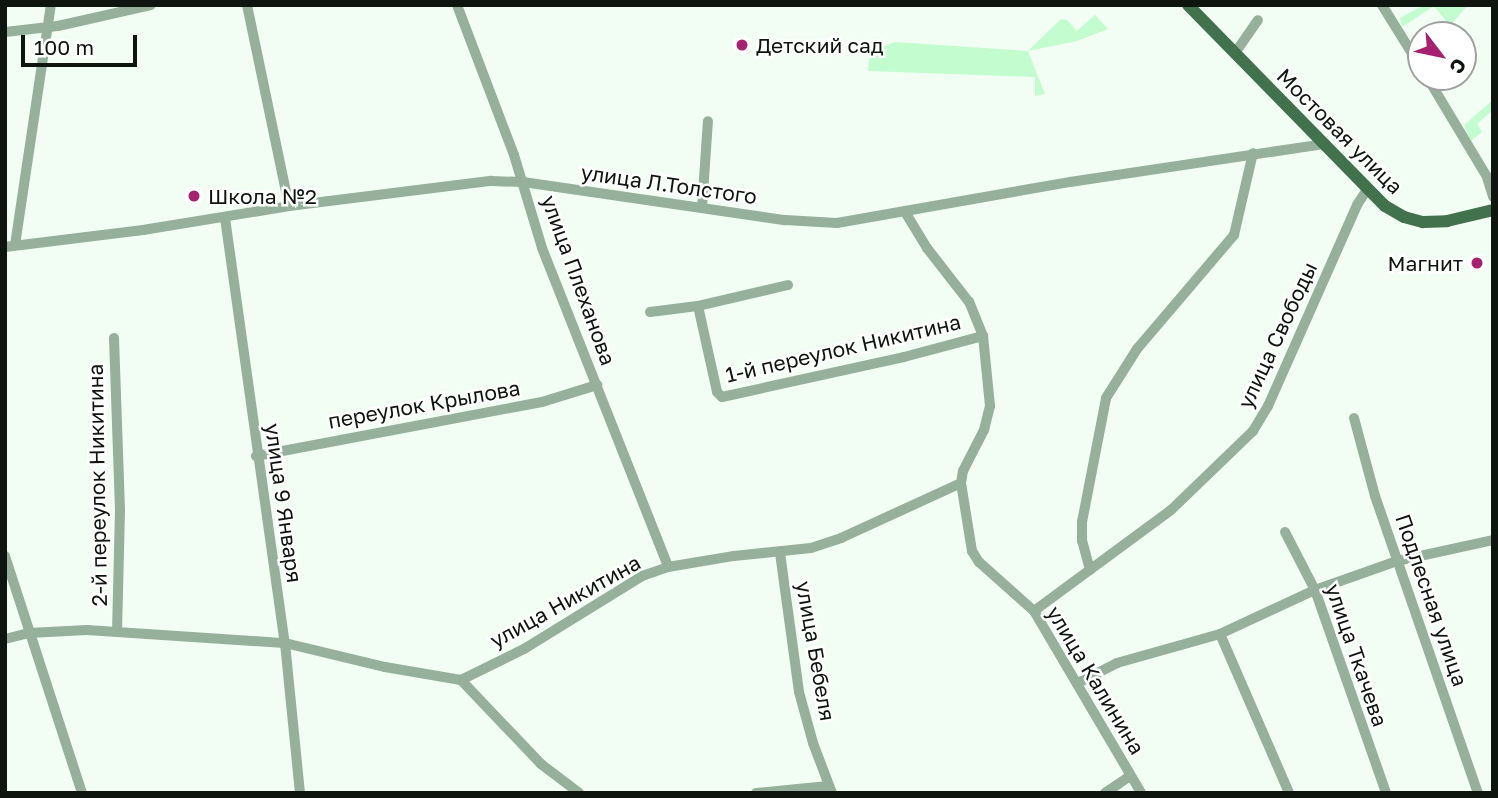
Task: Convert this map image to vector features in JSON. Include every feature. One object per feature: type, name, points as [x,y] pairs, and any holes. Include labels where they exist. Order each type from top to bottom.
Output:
[{"type":"main road","name":"Мостовая улица","points":[[1188,5],[1385,206],[1404,217],[1423,222],[1447,221],[1493,210]]},
{"type":"street","points":[[10,246],[51,5]]},
{"type":"street","points":[[5,32],[151,5]]},
{"type":"street","points":[[247,5],[289,206]]},
{"type":"street","name":"улица Плеханова","points":[[457,5],[523,182],[542,248],[668,567]]},
{"type":"street","points":[[1382,5],[1407,45]]},
{"type":"street","points":[[1235,53],[1258,20]]},
{"type":"street","points":[[1435,91],[1487,177],[1493,197]]},
{"type":"street","points":[[702,208],[708,121]]},
{"type":"street","name":"улица Л.Толстого","points":[[10,246],[471,183],[523,182],[702,208],[837,223],[1252,153],[1325,144]]},
{"type":"street","points":[[1090,570],[1082,541],[1082,522],[1106,398],[1137,349],[1234,235],[1252,153]]},
{"type":"street","name":"улица Свободы","points":[[1034,611],[1171,510],[1253,431],[1268,406],[1357,205],[1368,188]]},
{"type":"street","points":[[905,212],[927,248],[969,302],[983,335],[990,406],[984,430],[963,471],[961,483]]},
{"type":"street","name":"улица 9 Января","points":[[225,218],[285,643],[300,793]]},
{"type":"street","points":[[650,312],[698,306],[788,285]]},
{"type":"street","name":"1-й переулок Никитина","points":[[698,306],[718,392],[722,397],[904,357],[983,335]]},
{"type":"street","name":"2-й переулок Никитина","points":[[114,338],[120,510],[117,631]]},
{"type":"street","name":"переулок Крылова","points":[[257,456],[542,402],[597,385]]},
{"type":"street","name":"Подлесная улица","points":[[1354,418],[1397,561],[1478,793]]},
{"type":"street","name":"улица Никитина","points":[[461,680],[524,649],[642,576],[668,567],[734,556],[780,554],[841,538],[961,483]]},
{"type":"street","name":"улица Калинина","points":[[961,483],[972,551],[979,562],[1034,611],[1141,793]]},
{"type":"street","name":"улица Ткачева","points":[[1285,532],[1315,590],[1386,793]]},
{"type":"street","points":[[1078,683],[1117,663],[1220,634],[1315,590],[1397,561],[1493,540]]},
{"type":"street","name":"улица Бебеля","points":[[780,554],[799,692],[830,790]]},
{"type":"street","points":[[5,556],[82,793]]},
{"type":"street","points":[[5,639],[29,633],[117,631],[285,643],[385,667],[461,680],[541,764],[579,793]]},
{"type":"street","points":[[1220,634],[1289,793]]},
{"type":"street","points":[[1105,793],[1130,776]]},
{"type":"street","points":[[756,793],[830,790]]},
{"type":"green space","points":[[1424,5],[1468,5],[1454,21],[1446,21],[1434,6],[1407,21],[1402,27],[1400,18]]},
{"type":"green space","points":[[1095,15],[1108,29],[1077,41],[1028,51],[1061,19],[1067,20],[1077,31]]},
{"type":"green space","points":[[895,42],[1028,51],[1045,94],[1035,96],[1035,77],[868,71],[870,52]]},
{"type":"green space","points":[[1493,100],[1493,110],[1477,124],[1482,132],[1471,141],[1464,125]]},
{"type":"place","name":"Детский сад","points":[[742,45]]},
{"type":"place","name":"Школа №2","points":[[194,196]]},
{"type":"place","name":"Магнит","points":[[1477,263]]}]
